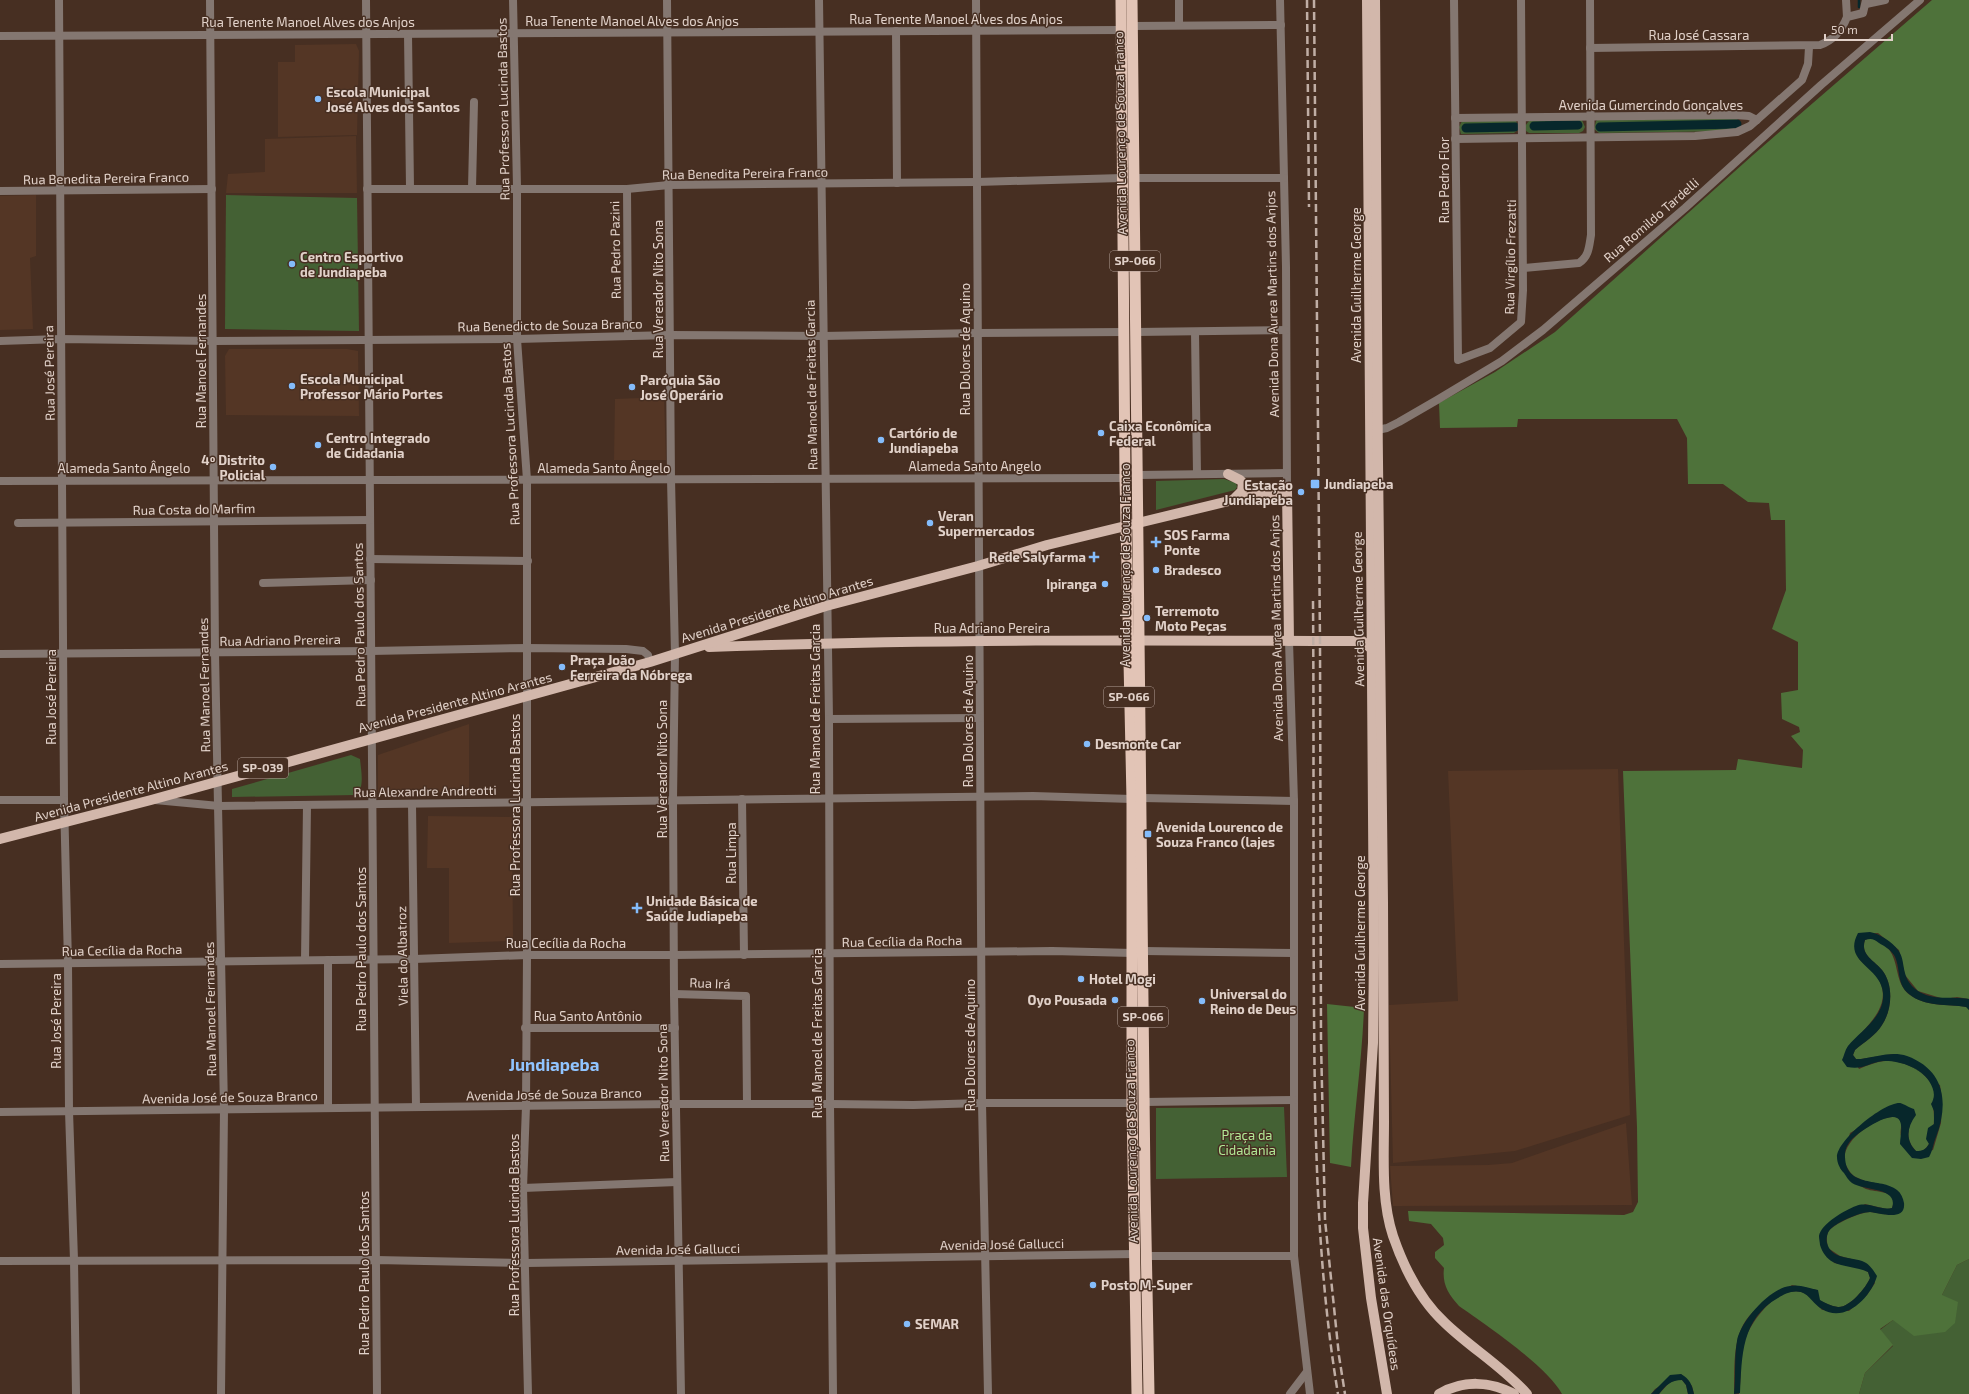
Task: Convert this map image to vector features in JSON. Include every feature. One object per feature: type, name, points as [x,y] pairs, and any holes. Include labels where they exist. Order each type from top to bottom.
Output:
[{"type":"highway","name":"Avenida Lourenço de Souza Franco","points":[[1121,0],[1125,478],[1126,526],[1133,640],[1137,798],[1138,952],[1144,1102],[1149,1394]]},
{"type":"highway","name":"Avenida Lourenço de Souza Franco","points":[[1132,0],[1139,522],[1133,640]]},
{"type":"highway","name":"Avenida Lourenço de Souza Franco","points":[[1137,1394],[1132,1103],[1138,952]]},
{"type":"highway","points":[[1134,1183],[1145,1184]]},
{"type":"main road","name":"Avenida Guilherme George","points":[[1367,0],[1384,1100],[1388,1213]]},
{"type":"main road","name":"Avenida Guilherme George","points":[[1363,1218],[1373,1043],[1372,633],[1376,0]]},
{"type":"main road","points":[[1228,474],[1243,483],[1242,491],[1233,500]]},
{"type":"main road","name":"Avenida Presidente Altino Arantes","points":[[0,839],[152,800],[650,662],[826,606],[978,566],[1047,545],[1233,500],[1287,490]]},
{"type":"main road","name":"Avenida Dona Aurea Martins dos Anjos","points":[[1287,490],[1289,641]]},
{"type":"main road","points":[[1372,633],[1362,641],[1372,650]]},
{"type":"main road","name":"Rua Adriano Pereira","points":[[695,648],[827,642],[1133,640],[1362,641]]},
{"type":"main road","name":"Avenida das Orquídeas","points":[[1388,1213],[1392,1232],[1401,1256],[1426,1303],[1444,1322],[1527,1394]]},
{"type":"main road","name":"Avenida das Orquídeas","points":[[1363,1218],[1371,1298],[1387,1394]]},
{"type":"main road","points":[[1439,1394],[1458,1386],[1475,1384],[1497,1387],[1514,1394]]},
{"type":"street","name":"Rua José Pereira","points":[[59,0],[62,190],[60,339],[63,480],[64,800],[68,963],[69,1111],[74,1260],[76,1394]]},
{"type":"street","name":"Rua Manoel Fernandes","points":[[210,0],[215,653],[224,1109],[221,1394]]},
{"type":"street","name":"Rua Pedro Paulo dos Santos","points":[[366,0],[377,1394]]},
{"type":"street","name":"Rua Professora Lucinda Bastos","points":[[513,0],[517,187],[517,339],[527,480],[528,561],[527,955],[525,1028],[526,1106],[523,1188],[528,1394]]},
{"type":"street","name":"Rua Vereador Nito Sona","points":[[667,0],[671,479],[675,654],[673,800],[674,1028],[681,1394]]},
{"type":"street","name":"Rua Manoel de Freitas Garcia","points":[[819,0],[824,479],[829,719],[828,954],[833,1394]]},
{"type":"street","name":"Rua Dolores de Aquino","points":[[976,0],[982,1103],[988,1394]]},
{"type":"street","points":[[1179,0],[1179,25]]},
{"type":"street","name":"Avenida Dona Aurea Martins dos Anjos","points":[[1280,0],[1284,178],[1287,490]]},
{"type":"street","name":"Rua Pedro Flor","points":[[1454,0],[1458,360]]},
{"type":"street","name":"Rua Virgílio Frezatti","points":[[1458,360],[1490,348],[1521,322],[1523,268],[1521,0]]},
{"type":"street","points":[[1523,268],[1569,265],[1579,263],[1586,258],[1591,235],[1590,0]]},
{"type":"street","points":[[1846,0],[1847,17],[1863,13],[1866,2],[1885,0]]},
{"type":"street","name":"Rua Romildo Tardelli","points":[[1374,431],[1398,422],[1497,364],[1563,314],[1821,85],[1920,0]]},
{"type":"street","name":"Rua José Cassara","points":[[1590,48],[1809,47],[1828,42],[1842,28],[1847,17]]},
{"type":"street","points":[[1132,26],[1281,25]]},
{"type":"street","name":"Rua Tenente Manoel Alves dos Anjos","points":[[0,36],[1121,30]]},
{"type":"street","points":[[896,31],[898,183]]},
{"type":"street","points":[[408,34],[410,188]]},
{"type":"street","points":[[1757,120],[1802,80],[1808,64],[1809,47]]},
{"type":"street","points":[[472,188],[474,102]]},
{"type":"street","name":"Avenida Gumercindo Gonçalves","points":[[1455,118],[1736,115],[1749,116],[1757,120],[1744,130],[1732,134],[1590,138],[1455,139]]},
{"type":"street","name":"Rua Benedita Pereira Franco","points":[[367,189],[517,187],[627,189],[669,185],[977,182],[1122,178]]},
{"type":"street","points":[[1135,178],[1284,178]]},
{"type":"street","name":"Rua Benedita Pereira Franco","points":[[0,192],[212,189]]},
{"type":"street","name":"Rua Pedro Pazini","points":[[627,189],[628,336]]},
{"type":"street","points":[[1136,332],[1286,330]]},
{"type":"street","name":"Rua Benedicto de Souza Branco","points":[[0,341],[60,339],[213,341],[517,339],[670,335],[823,336],[977,332],[1124,332]]},
{"type":"street","points":[[1195,332],[1197,474]]},
{"type":"street","points":[[1138,475],[1286,474]]},
{"type":"street","name":"Alameda Santo Angelo","points":[[824,479],[1125,478]]},
{"type":"street","name":"Alameda Santo Ângelo","points":[[0,481],[824,479]]},
{"type":"street","name":"Rua Costa do Marfim","points":[[18,523],[63,524],[214,520],[370,520]]},
{"type":"street","points":[[370,559],[528,561]]},
{"type":"street","points":[[263,583],[371,580]]},
{"type":"street","name":"Avenida Dona Aurea Martins dos Anjos","points":[[1289,641],[1294,801],[1294,1256],[1306,1373],[1310,1394]]},
{"type":"street","name":"Rua Adriano Prereira","points":[[0,654],[215,653],[527,648],[626,649],[643,651],[648,655],[650,662]]},
{"type":"street","points":[[829,719],[979,718]]},
{"type":"street","name":"Rua Alexandre Andreotti","points":[[152,800],[219,806],[980,796],[1294,801]]},
{"type":"street","name":"Rua Limpa","points":[[742,799],[744,955]]},
{"type":"street","points":[[0,800],[64,800]]},
{"type":"street","name":"Viela do Albatroz","points":[[412,804],[416,1107]]},
{"type":"street","points":[[305,960],[307,805]]},
{"type":"street","name":"Rua Cecília da Rocha","points":[[0,964],[414,959],[527,955],[674,956],[981,952],[1294,953]]},
{"type":"street","points":[[328,960],[328,1108]]},
{"type":"street","name":"Rua Irá","points":[[674,994],[746,996],[747,1104]]},
{"type":"street","name":"Rua Santo Antônio","points":[[525,1028],[674,1028]]},
{"type":"street","points":[[1144,1102],[1294,1100]]},
{"type":"street","name":"Avenida José de Souza Branco","points":[[0,1112],[675,1104],[830,1104],[913,1106],[982,1103],[1132,1103]]},
{"type":"street","points":[[523,1188],[677,1182]]},
{"type":"street","name":"Avenida José Gallucci","points":[[0,1261],[376,1260],[526,1263],[831,1260],[1135,1254]]},
{"type":"street","points":[[1146,1256],[1294,1256]]},
{"type":"street","points":[[1290,1394],[1306,1373]]},
{"type":"shaded area","name":"Escola Municipal José Alves dos Santos","points":[[356,44],[359,51],[357,135],[278,137],[278,62],[295,62],[295,45]]},
{"type":"shaded area","points":[[356,136],[357,193],[226,193],[228,174],[265,172],[265,139]]},
{"type":"shaded area","points":[[36,195],[36,256],[30,258],[33,329],[0,330],[0,196]]},
{"type":"shaded area","name":"Escola Municipal Professor Mário Portes","points":[[229,349],[347,349],[358,351],[359,416],[226,415],[225,356]]},
{"type":"shaded area","points":[[664,397],[666,460],[614,460],[615,399]]},
{"type":"shaded area","points":[[469,724],[469,792],[378,792],[378,755]]},
{"type":"shaded area","points":[[1618,769],[1630,1115],[1515,1151],[1393,1163],[1389,1005],[1458,1001],[1448,771]]},
{"type":"shaded area","points":[[428,816],[512,817],[513,941],[449,943],[449,868],[427,868]]},
{"type":"shaded area","points":[[1626,1123],[1632,1205],[1393,1206],[1390,1166],[1488,1165],[1512,1163]]},
{"type":"green space","points":[[1932,0],[1969,0],[1969,999],[1957,997],[1944,999],[1918,991],[1905,975],[1899,950],[1878,933],[1858,933],[1859,959],[1875,974],[1881,985],[1883,995],[1881,1005],[1870,1023],[1847,1048],[1859,1069],[1875,1063],[1892,1061],[1908,1065],[1924,1075],[1933,1088],[1934,1096],[1932,1104],[1934,1121],[1930,1140],[1923,1151],[1916,1151],[1912,1147],[1909,1138],[1908,1133],[1910,1124],[1915,1115],[1900,1103],[1850,1133],[1840,1168],[1861,1186],[1869,1190],[1889,1194],[1892,1197],[1893,1202],[1892,1208],[1887,1209],[1865,1204],[1819,1236],[1834,1263],[1859,1267],[1868,1272],[1870,1278],[1857,1297],[1847,1304],[1838,1307],[1819,1300],[1817,1290],[1792,1285],[1758,1308],[1746,1320],[1741,1329],[1736,1350],[1734,1394],[1694,1394],[1692,1386],[1681,1374],[1655,1389],[1651,1394],[1562,1394],[1555,1383],[1530,1359],[1455,1302],[1445,1284],[1444,1268],[1435,1258],[1435,1252],[1444,1245],[1443,1238],[1431,1224],[1409,1221],[1408,1211],[1624,1215],[1633,1212],[1638,1202],[1637,1127],[1623,771],[1736,770],[1738,759],[1802,768],[1803,750],[1791,736],[1800,732],[1799,727],[1782,719],[1781,693],[1798,690],[1798,642],[1772,629],[1786,590],[1785,520],[1771,520],[1769,503],[1748,502],[1723,484],[1688,484],[1687,438],[1677,419],[1518,419],[1517,427],[1440,428],[1439,403],[1495,372],[1555,332],[1753,155]]},
{"type":"green space","points":[[1599,119],[1737,119],[1741,125],[1737,131],[1599,133],[1594,129],[1596,121]]},
{"type":"green space","points":[[1582,120],[1585,127],[1583,131],[1579,133],[1529,133],[1526,131],[1525,126],[1529,121]]},
{"type":"green space","points":[[1462,121],[1516,121],[1519,129],[1514,133],[1461,134],[1459,127]]},
{"type":"green space","name":"Centro Esportivo de Jundiapeba","points":[[226,195],[357,198],[359,331],[225,329]]},
{"type":"green space","points":[[1224,479],[1236,483],[1237,487],[1235,490],[1156,510],[1156,481]]},
{"type":"green space","points":[[351,755],[360,759],[362,773],[361,788],[356,795],[232,797],[232,789]]},
{"type":"green space","points":[[1870,938],[1881,943],[1893,956],[1900,981],[1910,995],[1923,1002],[1967,1007],[1969,1010],[1969,1259],[1957,1265],[1942,1295],[1958,1302],[1955,1323],[1945,1332],[1914,1336],[1893,1320],[1880,1329],[1893,1345],[1865,1373],[1859,1394],[1739,1394],[1743,1345],[1751,1327],[1764,1308],[1782,1295],[1791,1292],[1801,1292],[1810,1297],[1822,1310],[1849,1311],[1867,1295],[1875,1283],[1863,1262],[1840,1256],[1828,1248],[1828,1232],[1835,1226],[1848,1219],[1870,1212],[1889,1214],[1901,1212],[1891,1187],[1874,1184],[1856,1177],[1851,1173],[1846,1165],[1845,1156],[1848,1146],[1864,1129],[1874,1123],[1893,1117],[1899,1119],[1900,1121],[1901,1136],[1912,1157],[1933,1150],[1941,1123],[1942,1100],[1940,1085],[1893,1054],[1861,1059],[1856,1059],[1853,1055],[1855,1050],[1879,1029],[1885,1019],[1890,1005],[1890,990],[1886,976],[1864,950],[1865,940]]},
{"type":"green space","points":[[1327,1004],[1364,1008],[1362,1048],[1351,1167],[1330,1163]]},
{"type":"green space","name":"Praça da Cidadania","points":[[1284,1107],[1287,1177],[1156,1179],[1156,1108]]},
{"type":"green space","points":[[1969,1259],[1969,1394],[1859,1394],[1865,1373],[1893,1346],[1880,1330],[1893,1320],[1942,1295],[1957,1265]]},
{"type":"green space","points":[[1676,1380],[1682,1380],[1686,1385],[1688,1394],[1659,1394],[1669,1383]]},
{"type":"water","points":[[1870,932],[1886,939],[1898,950],[1901,954],[1908,981],[1918,991],[1936,997],[1969,999],[1969,1010],[1966,1007],[1929,1003],[1915,998],[1905,990],[1902,985],[1894,955],[1887,948],[1874,940],[1865,940],[1864,950],[1886,976],[1890,990],[1890,1005],[1885,1019],[1879,1029],[1855,1050],[1853,1055],[1856,1059],[1861,1059],[1896,1054],[1907,1056],[1920,1062],[1936,1079],[1941,1089],[1943,1100],[1940,1124],[1929,1157],[1921,1159],[1912,1158],[1900,1144],[1901,1123],[1896,1118],[1892,1117],[1877,1122],[1852,1139],[1845,1153],[1847,1167],[1851,1174],[1865,1181],[1890,1186],[1900,1193],[1904,1203],[1904,1209],[1901,1213],[1886,1215],[1866,1212],[1848,1218],[1829,1231],[1827,1243],[1832,1252],[1837,1255],[1862,1261],[1871,1267],[1877,1276],[1874,1284],[1863,1300],[1856,1306],[1848,1311],[1839,1313],[1831,1313],[1822,1309],[1807,1295],[1801,1292],[1791,1292],[1786,1294],[1766,1307],[1757,1316],[1750,1328],[1743,1352],[1740,1393],[1734,1394],[1736,1347],[1739,1333],[1750,1316],[1765,1299],[1782,1288],[1790,1286],[1804,1286],[1818,1290],[1820,1300],[1838,1307],[1847,1304],[1857,1297],[1870,1278],[1868,1272],[1831,1261],[1825,1255],[1820,1245],[1819,1236],[1824,1227],[1834,1218],[1846,1211],[1860,1205],[1870,1205],[1888,1209],[1892,1208],[1893,1201],[1886,1193],[1857,1186],[1849,1180],[1841,1170],[1837,1157],[1839,1150],[1845,1141],[1862,1123],[1873,1115],[1893,1104],[1900,1103],[1914,1109],[1916,1115],[1908,1133],[1912,1147],[1916,1151],[1920,1151],[1924,1150],[1929,1144],[1926,1139],[1928,1128],[1934,1124],[1934,1111],[1931,1104],[1934,1098],[1934,1092],[1931,1084],[1921,1072],[1902,1063],[1889,1061],[1853,1068],[1847,1067],[1842,1060],[1848,1046],[1876,1016],[1883,1002],[1881,984],[1876,976],[1858,958],[1855,951],[1854,943],[1858,933]]},
{"type":"water","points":[[1681,1374],[1690,1382],[1694,1394],[1688,1394],[1686,1385],[1682,1380],[1669,1384],[1659,1394],[1651,1394],[1670,1375]]},
{"type":"waterway","points":[[1859,0],[1859,7]]},
{"type":"waterway","points":[[1600,127],[1737,124]]},
{"type":"waterway","points":[[1534,126],[1578,125]]},
{"type":"waterway","points":[[1466,128],[1515,127]]},
{"type":"railway","points":[[1307,0],[1309,207]]},
{"type":"railway","points":[[1314,0],[1320,641],[1321,1042],[1325,1220],[1339,1356],[1345,1394]]},
{"type":"railway","points":[[1313,601],[1314,1012],[1316,1156],[1321,1252],[1331,1347],[1338,1394]]},
{"type":"place","name":"Escola Municipal José Alves dos Santos","points":[[318,99]]},
{"type":"place","name":"Centro Esportivo de Jundiapeba","points":[[292,264]]},
{"type":"place","name":"Escola Municipal Professor Mário Portes","points":[[292,386]]},
{"type":"place","name":"Paróquia São José Operário","points":[[632,387]]},
{"type":"place","name":"Caixa Econômica Federal","points":[[1101,433]]},
{"type":"place","name":"Cartório de Jundiapeba","points":[[881,440]]},
{"type":"place","name":"Centro Integrado de Cidadania","points":[[318,445]]},
{"type":"place","name":"4º Distrito Policial","points":[[273,467]]},
{"type":"place","name":"Jundiapeba","points":[[1315,484]]},
{"type":"place","name":"Estação Jundiapeba","points":[[1301,492]]},
{"type":"place","name":"Veran Supermercados","points":[[930,523]]},
{"type":"place","name":"SOS Farma Ponte","points":[[1156,542]]},
{"type":"place","name":"Rede Salyfarma","points":[[1094,557]]},
{"type":"place","name":"Bradesco","points":[[1156,570]]},
{"type":"place","name":"Ipiranga","points":[[1105,584]]},
{"type":"place","name":"Terremoto Moto Peças","points":[[1147,618]]},
{"type":"place","name":"Praça João Ferreira da Nóbrega","points":[[562,667]]},
{"type":"place","name":"Desmonte Car","points":[[1087,744]]},
{"type":"place","name":"Avenida Lourenco de Souza Franco (lajes","points":[[1148,834]]},
{"type":"place","name":"Unidade Básica de Saúde Judiapeba","points":[[637,908]]},
{"type":"place","name":"Hotel Mogi","points":[[1081,979]]},
{"type":"place","name":"Oyo Pousada","points":[[1115,1000]]},
{"type":"place","name":"Universal do Reino de Deus","points":[[1202,1001]]},
{"type":"place","name":"Posto M-Super","points":[[1093,1285]]},
{"type":"place","name":"SEMAR","points":[[907,1324]]},
{"type":"district","name":"Jundiapeba","points":[[554,1065]]}]
